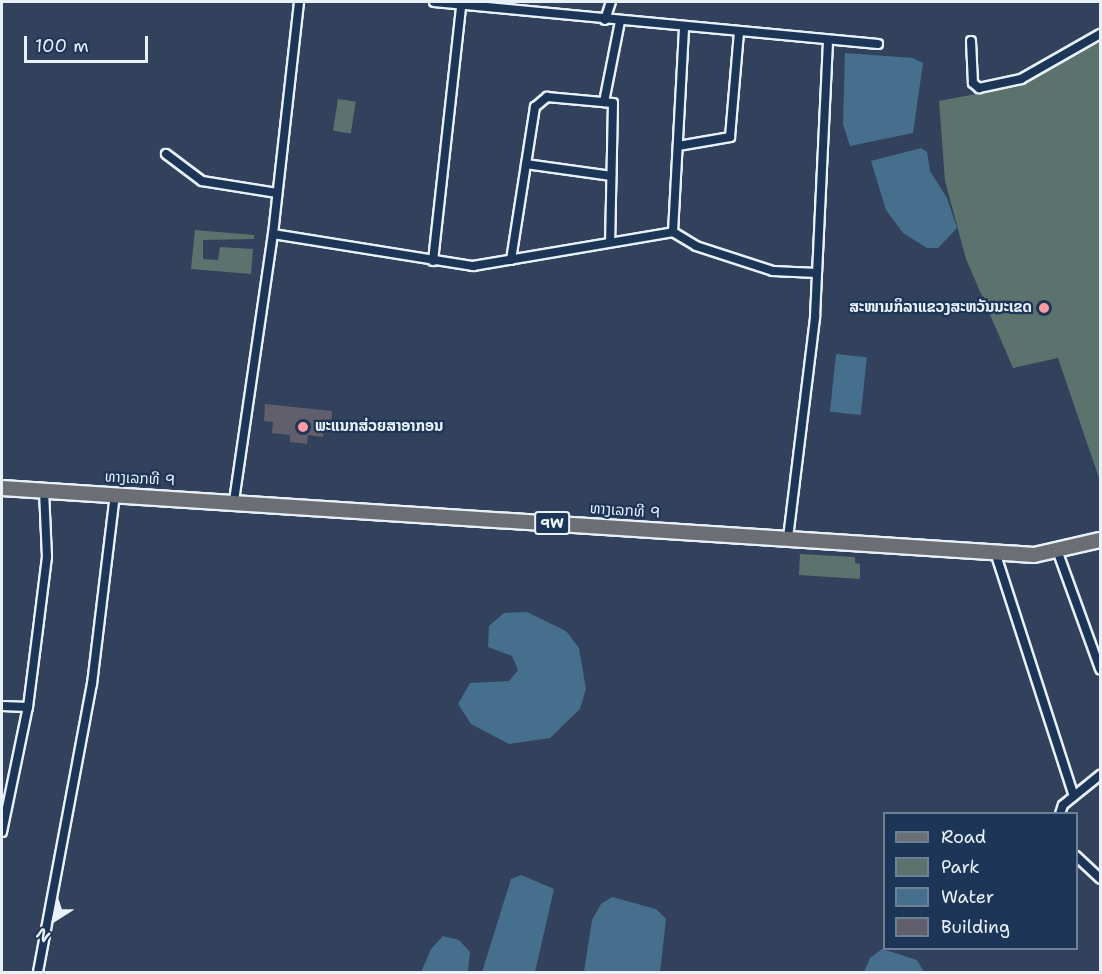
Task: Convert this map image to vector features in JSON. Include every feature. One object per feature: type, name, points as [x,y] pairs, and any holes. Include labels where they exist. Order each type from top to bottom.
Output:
[{"type":"main road","name":"ທາງເລກທີ 9","points":[[2,488],[234,501],[1034,555],[1101,540]]},
{"type":"street","points":[[234,501],[273,234],[299,2]]},
{"type":"street","points":[[434,2],[828,42],[878,44]]},
{"type":"street","points":[[605,20],[610,2]]},
{"type":"street","points":[[433,261],[461,6]]},
{"type":"street","points":[[604,102],[620,21]]},
{"type":"street","points":[[673,232],[684,28]]},
{"type":"street","points":[[678,146],[730,137],[739,33]]},
{"type":"street","points":[[971,41],[973,83],[979,88],[1021,79],[1101,34]]},
{"type":"street","points":[[788,538],[817,273],[828,42]]},
{"type":"street","points":[[511,260],[535,107],[547,97],[613,103],[610,241]]},
{"type":"street","points":[[166,154],[202,181],[278,193]]},
{"type":"street","points":[[526,164],[611,176]]},
{"type":"street","points":[[273,234],[473,266],[673,232],[696,246],[774,271],[817,273]]},
{"type":"street","points":[[2,832],[3,816],[28,707],[47,557],[44,490]]},
{"type":"street","points":[[38,972],[92,684],[115,494]]},
{"type":"street","points":[[1057,550],[1101,669]]},
{"type":"street","points":[[995,552],[1074,796]]},
{"type":"street","points":[[2,706],[28,707]]},
{"type":"street","points":[[1061,812],[1074,796],[1101,775]]},
{"type":"street","points":[[1078,857],[1101,878]]},
{"type":"green space","name":"ສະໜາມກິລາແຂວງສະຫວັນນະເຂດ","points":[[1100,42],[1100,481],[1058,358],[1013,368],[966,259],[945,181],[939,101],[1023,85]]},
{"type":"green space","points":[[338,99],[356,102],[351,133],[333,131]]},
{"type":"green space","points":[[195,230],[254,235],[254,239],[203,240],[203,259],[218,260],[220,247],[253,249],[251,274],[191,269]]},
{"type":"green space","points":[[800,554],[855,557],[855,563],[860,564],[860,579],[799,575]]},
{"type":"water","points":[[845,53],[913,58],[923,63],[913,133],[850,146],[843,124]]},
{"type":"water","points":[[921,148],[927,152],[930,171],[947,198],[957,228],[938,248],[927,248],[903,233],[886,210],[871,161]]},
{"type":"water","points":[[836,354],[867,357],[861,415],[830,412]]},
{"type":"water","points":[[527,612],[566,631],[579,648],[586,689],[580,709],[550,738],[509,744],[471,724],[458,704],[470,683],[509,681],[518,670],[512,656],[488,647],[489,626],[504,613]]},
{"type":"water","points":[[521,875],[554,889],[535,972],[482,972],[511,879]]},
{"type":"water","points":[[612,897],[656,909],[666,919],[660,972],[584,972],[592,920],[601,904]]},
{"type":"water","points":[[443,936],[459,940],[470,952],[468,972],[421,972],[431,949]]},
{"type":"water","points":[[882,949],[917,960],[924,972],[864,972],[870,958]]},
{"type":"building","points":[[265,404],[332,411],[331,429],[324,428],[323,437],[308,435],[307,444],[290,442],[290,435],[272,433],[273,422],[264,421]]},
{"type":"place","name":"ສະໜາມກິລາແຂວງສະຫວັນນະເຂດ","points":[[1044,308]]},
{"type":"place","name":"ພະແນກສ່ວຍສາອາກອນ","points":[[303,427]]}]
